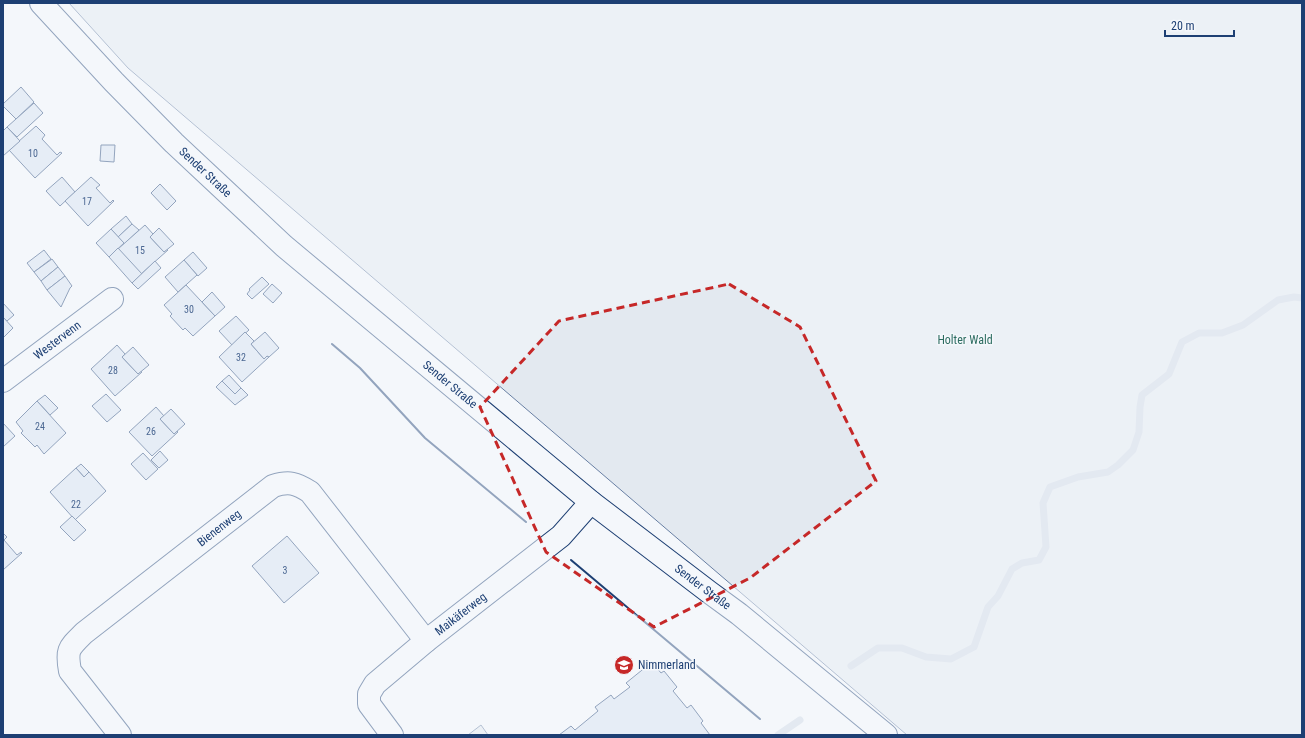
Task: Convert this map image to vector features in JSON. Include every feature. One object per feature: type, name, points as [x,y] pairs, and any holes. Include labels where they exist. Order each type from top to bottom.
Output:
[{"type":"main road","name":"Sender Straße","points":[[41,3],[114,82],[163,132],[284,246],[591,502],[740,614],[886,735]]},
{"type":"main road","name":"Westervenn","points":[[3,381],[112,299]]},
{"type":"main road","name":"Bienenweg","points":[[120,735],[70,671],[67,658],[70,647],[84,633],[273,486],[283,483],[297,484],[310,492],[426,641]]},
{"type":"main road","name":"Maikäferweg","points":[[392,735],[368,704],[369,694],[375,684],[426,641],[561,536],[591,502]]},
{"type":"highlighted area","points":[[729,284],[800,327],[876,481],[750,578],[654,627],[546,552],[480,407],[559,321]]},
{"type":"green space","name":"Holter Wald","points":[[69,3],[1302,3],[1302,735],[907,735],[128,68]]},
{"type":"shaded area","points":[[481,725],[488,735],[468,735]]},
{"type":"building","points":[[21,87],[34,102],[16,119],[3,106],[3,104]]},
{"type":"building","points":[[34,103],[43,113],[17,137],[7,127]]},
{"type":"building","points":[[36,126],[45,135],[42,139],[57,155],[60,152],[62,153],[35,178],[9,150]]},
{"type":"building","points":[[7,127],[20,141],[3,156],[3,131]]},
{"type":"building","points":[[101,145],[115,145],[114,162],[100,161]]},
{"type":"building","points":[[62,177],[75,192],[60,206],[46,191]]},
{"type":"building","points":[[91,177],[100,185],[96,188],[110,203],[113,200],[114,201],[88,226],[65,201]]},
{"type":"building","points":[[160,184],[176,201],[167,210],[151,193]]},
{"type":"building","points":[[126,216],[132,224],[118,237],[111,229]]},
{"type":"building","points":[[132,224],[139,230],[119,249],[124,243],[118,237]]},
{"type":"building","points":[[145,225],[153,234],[150,237],[164,252],[167,249],[168,250],[141,274],[118,249]]},
{"type":"building","points":[[159,228],[174,244],[164,252],[150,237]]},
{"type":"building","points":[[111,229],[124,243],[109,257],[96,243]]},
{"type":"building","points":[[118,248],[142,274],[132,283],[109,257]]},
{"type":"building","points":[[44,250],[51,259],[34,272],[27,263]]},
{"type":"building","points":[[193,252],[207,268],[198,276],[184,260]]},
{"type":"building","points":[[52,259],[58,267],[41,281],[34,272]]},
{"type":"building","points":[[184,260],[197,275],[178,292],[165,277]]},
{"type":"building","points":[[155,261],[161,268],[138,289],[132,283]]},
{"type":"building","points":[[58,267],[65,276],[47,290],[41,281]]},
{"type":"building","points":[[65,276],[72,286],[61,307],[47,290]]},
{"type":"building","points":[[262,277],[269,284],[252,299],[247,294],[250,290],[249,289]]},
{"type":"building","points":[[272,284],[282,293],[273,303],[263,294]]},
{"type":"building","points":[[186,285],[215,316],[193,336],[185,328],[183,330],[170,316],[172,314],[164,305]]},
{"type":"building","points":[[212,292],[225,307],[215,316],[202,302]]},
{"type":"building","points":[[3,303],[14,315],[7,321],[3,317]]},
{"type":"building","points":[[236,316],[249,330],[232,345],[219,331]]},
{"type":"building","points":[[3,317],[13,328],[3,338]]},
{"type":"building","points":[[245,332],[254,341],[251,344],[264,359],[267,356],[269,357],[242,382],[219,357]]},
{"type":"building","points":[[265,332],[279,348],[269,357],[267,356],[264,359],[251,344]]},
{"type":"building","points":[[117,345],[125,354],[122,357],[138,374],[141,371],[142,372],[115,396],[91,369]]},
{"type":"building","points":[[133,347],[149,365],[138,374],[122,357]]},
{"type":"building","points":[[229,375],[241,388],[235,394],[222,381]]},
{"type":"building","points":[[222,381],[235,394],[241,388],[248,395],[235,405],[216,387]]},
{"type":"building","points":[[106,394],[121,410],[107,422],[92,406]]},
{"type":"building","points":[[45,395],[58,408],[50,415],[37,401]]},
{"type":"building","points":[[37,401],[66,433],[44,454],[37,445],[35,447],[21,433],[23,431],[16,422]]},
{"type":"building","points":[[156,407],[164,416],[160,419],[174,434],[177,431],[178,432],[152,456],[129,432]]},
{"type":"building","points":[[171,409],[185,424],[174,434],[160,419]]},
{"type":"building","points":[[3,423],[15,436],[3,447]]},
{"type":"building","points":[[160,451],[168,460],[159,468],[151,460]]},
{"type":"building","points":[[143,453],[158,469],[146,480],[131,464]]},
{"type":"building","points":[[81,464],[89,472],[84,477],[76,468]]},
{"type":"building","points":[[76,468],[84,477],[89,472],[106,491],[75,520],[50,492]]},
{"type":"building","points":[[72,516],[86,530],[74,541],[60,527]]},
{"type":"building","points":[[3,533],[7,537],[4,540],[17,555],[21,552],[22,553],[3,570]]},
{"type":"building","points":[[287,536],[319,573],[284,603],[252,566]]},
{"type":"building","points":[[652,662],[661,673],[664,671],[677,687],[673,691],[687,708],[691,705],[703,721],[701,723],[710,735],[559,735],[571,726],[575,730],[598,711],[595,707],[611,695],[614,699],[630,687],[626,683]]},
{"type":"waterway","points":[[851,666],[878,648],[902,648],[926,657],[951,659],[974,647],[988,607],[998,596],[1012,569],[1022,563],[1039,560],[1046,547],[1043,503],[1050,487],[1078,477],[1108,472],[1118,465],[1133,450],[1139,432],[1142,395],[1169,374],[1182,342],[1199,333],[1222,333],[1243,325],[1278,300],[1294,297],[1302,298]]},
{"type":"waterway","points":[[778,735],[800,720]]},
{"type":"wall","points":[[332,344],[360,368],[425,438],[526,522]]},
{"type":"wall","points":[[571,560],[760,719]]},
{"type":"place","name":"Nimmerland","points":[[624,665]]}]
